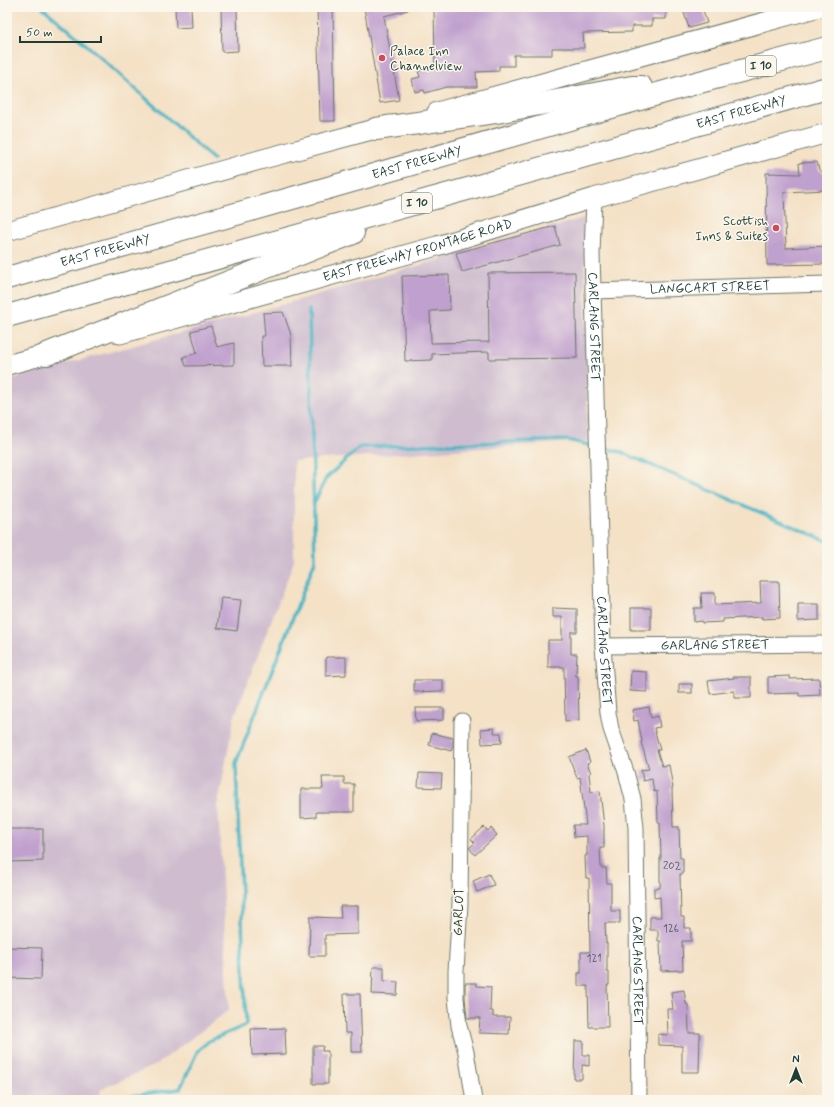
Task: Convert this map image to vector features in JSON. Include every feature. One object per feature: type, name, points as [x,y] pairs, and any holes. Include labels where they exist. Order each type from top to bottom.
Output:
[{"type":"highway","name":"EAST FREEWAY","points":[[7,278],[696,83],[827,48]]},
{"type":"highway","points":[[376,129],[502,111],[632,87],[696,83]]},
{"type":"highway","name":"EAST FREEWAY","points":[[7,316],[827,88]]},
{"type":"highway","points":[[47,354],[471,188]]},
{"type":"main road","points":[[7,231],[256,161],[819,7]]},
{"type":"main road","name":"EAST FREEWAY FRONTAGE ROAD","points":[[7,365],[437,246],[594,198],[827,133]]},
{"type":"street","name":"CARLANG STREET","points":[[594,198],[592,254],[602,646],[608,713],[611,729],[628,779],[633,799],[636,828],[639,1100]]},
{"type":"street","name":"LANGCART STREET","points":[[593,291],[827,284]]},
{"type":"street","name":"GARLANG STREET","points":[[602,646],[827,644]]},
{"type":"street","name":"GARLOT","points":[[462,722],[460,904],[456,998],[459,1026],[466,1052],[474,1100]]},
{"type":"shaded area","points":[[584,218],[588,441],[294,461],[294,561],[234,718],[218,804],[229,1010],[156,1065],[101,1089],[99,1100],[7,1100],[7,380],[228,320]]},
{"type":"building","points":[[175,7],[191,7],[192,27],[176,28]]},
{"type":"building","points":[[221,7],[237,7],[238,51],[222,52]]},
{"type":"building","points":[[317,7],[333,7],[335,121],[320,121]]},
{"type":"building","name":"Palace Inn Channelview","points":[[364,7],[407,7],[408,10],[384,16],[399,100],[380,103]]},
{"type":"building","points":[[434,7],[666,7],[666,19],[652,19],[652,26],[632,26],[632,32],[583,33],[584,48],[552,48],[552,55],[514,55],[514,66],[499,66],[499,71],[476,72],[477,87],[446,87],[425,93],[424,90],[415,92],[412,79],[420,77],[418,71],[435,67]]},
{"type":"building","points":[[682,7],[702,7],[707,23],[689,28]]},
{"type":"building","name":"Scottish Inns & Suites","points":[[817,162],[819,170],[827,174],[827,190],[784,192],[786,248],[827,246],[827,264],[767,265],[766,173],[800,174],[799,163]]},
{"type":"building","points":[[555,226],[560,245],[462,272],[456,253]]},
{"type":"building","points":[[575,272],[577,358],[489,359],[489,352],[432,354],[432,360],[405,361],[402,276],[449,275],[450,310],[430,311],[431,343],[489,342],[488,273]]},
{"type":"building","points":[[283,312],[291,335],[292,366],[262,366],[261,336],[265,336],[263,313]]},
{"type":"building","points":[[211,326],[217,347],[234,343],[234,365],[186,366],[183,357],[197,353],[191,331]]},
{"type":"building","points":[[760,581],[779,581],[780,618],[762,619],[762,617],[723,619],[723,622],[694,622],[694,608],[702,608],[701,593],[715,593],[715,605],[761,603]]},
{"type":"building","points":[[221,598],[241,600],[237,631],[217,628]]},
{"type":"building","points":[[798,604],[819,604],[819,620],[798,621]]},
{"type":"building","points":[[553,608],[577,609],[577,632],[571,632],[571,654],[577,654],[576,676],[578,676],[579,720],[565,721],[564,667],[548,667],[548,640],[562,640],[562,617],[553,617]]},
{"type":"building","points":[[631,608],[651,608],[651,630],[631,630]]},
{"type":"building","points":[[326,657],[346,657],[346,675],[326,676]]},
{"type":"building","points":[[631,671],[647,672],[647,692],[630,691]]},
{"type":"building","points":[[790,676],[790,679],[819,678],[820,695],[799,696],[799,693],[768,694],[768,677]]},
{"type":"building","points":[[733,677],[751,677],[751,698],[734,698],[734,691],[710,694],[708,681],[734,678]]},
{"type":"building","points":[[414,680],[443,680],[443,691],[414,692]]},
{"type":"building","points":[[679,684],[692,684],[692,693],[679,693]]},
{"type":"building","points":[[649,707],[651,718],[658,716],[660,727],[654,728],[660,750],[657,750],[662,766],[669,765],[673,788],[673,827],[679,827],[680,858],[683,858],[683,874],[680,874],[681,917],[684,917],[684,928],[691,928],[691,941],[682,941],[683,970],[661,971],[658,930],[650,930],[650,917],[661,917],[660,897],[654,898],[654,888],[660,888],[660,822],[658,822],[657,791],[654,792],[652,779],[643,781],[641,770],[649,769],[641,742],[638,720],[634,721],[632,710]]},
{"type":"building","points":[[415,708],[444,708],[444,720],[416,721]]},
{"type":"building","points":[[494,728],[494,733],[501,733],[502,743],[482,744],[481,729]]},
{"type":"building","points":[[432,733],[453,738],[453,746],[451,751],[429,745]]},
{"type":"building","points":[[586,750],[590,762],[587,763],[591,773],[589,774],[591,792],[600,791],[604,826],[604,848],[600,848],[601,868],[606,868],[607,883],[611,883],[611,911],[620,911],[620,923],[605,923],[607,972],[609,972],[609,985],[607,985],[608,1027],[589,1027],[588,986],[578,986],[578,973],[581,973],[581,952],[590,952],[589,878],[586,878],[585,856],[587,855],[587,836],[574,837],[573,825],[586,825],[580,777],[577,778],[569,757]]},
{"type":"building","points":[[419,773],[442,774],[441,788],[418,787]]},
{"type":"building","points":[[322,777],[344,777],[344,784],[354,784],[354,812],[316,812],[316,817],[301,818],[301,789],[323,789]]},
{"type":"building","points":[[484,827],[488,831],[491,828],[497,835],[475,855],[470,849],[470,847],[475,843],[471,839]]},
{"type":"building","points":[[7,829],[43,829],[43,861],[7,862]]},
{"type":"building","points":[[489,874],[494,885],[477,892],[473,881]]},
{"type":"building","points":[[340,906],[358,906],[358,934],[325,935],[325,956],[309,956],[310,917],[341,918]]},
{"type":"building","points":[[7,947],[42,948],[41,979],[7,978]]},
{"type":"building","points":[[373,967],[384,967],[384,981],[398,982],[397,995],[372,994]]},
{"type":"building","points":[[465,983],[476,983],[477,986],[491,987],[490,1011],[493,1011],[493,1017],[510,1017],[509,1034],[479,1033],[480,1018],[467,1018]]},
{"type":"building","points":[[684,990],[686,1004],[688,1004],[689,1033],[700,1033],[699,1072],[682,1072],[682,1046],[658,1045],[658,1034],[668,1035],[667,1009],[673,1009],[671,992]]},
{"type":"building","points":[[344,994],[360,994],[362,1052],[351,1052],[351,1033],[345,1033]]},
{"type":"building","points":[[285,1028],[286,1054],[252,1055],[251,1029]]},
{"type":"building","points":[[575,1041],[583,1041],[583,1055],[589,1055],[589,1066],[582,1065],[582,1079],[574,1079]]},
{"type":"building","points":[[313,1046],[323,1046],[322,1051],[328,1051],[328,1084],[313,1084]]},
{"type":"waterway","points":[[42,7],[89,47],[213,159]]},
{"type":"waterway","points":[[109,1100],[180,1089],[198,1050],[209,1041],[246,1025],[236,763],[315,561],[309,310]]},
{"type":"waterway","points":[[314,503],[326,478],[360,447],[567,440],[593,446]]},
{"type":"waterway","points":[[601,447],[621,452],[827,541]]},
{"type":"place","name":"Palace Inn Channelview","points":[[382,58]]},
{"type":"place","name":"Scottish Inns & Suites","points":[[776,228]]}]
